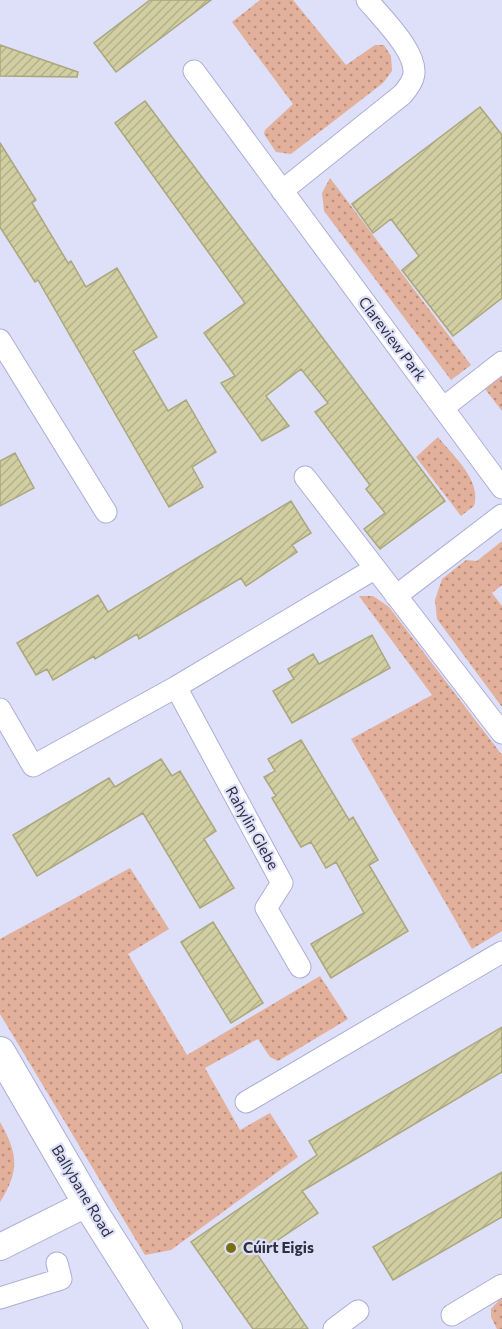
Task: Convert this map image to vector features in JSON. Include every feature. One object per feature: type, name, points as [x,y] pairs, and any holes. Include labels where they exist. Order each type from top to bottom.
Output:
[{"type":"main road","name":"Ballybane Road","points":[[0,1052],[88,1203],[166,1329]]},
{"type":"street","points":[[282,191],[403,94],[413,78],[413,65],[407,51],[367,0]]},
{"type":"street","name":"Clareview Park","points":[[194,71],[502,488]]},
{"type":"street","points":[[0,340],[8,370],[106,512]]},
{"type":"street","points":[[443,408],[502,362]]},
{"type":"street","points":[[304,477],[502,733]]},
{"type":"street","points":[[396,596],[502,514]]},
{"type":"street","points":[[0,709],[33,765],[176,687],[374,569]]},
{"type":"street","name":"Rahylin Glebe","points":[[176,687],[282,883],[266,908],[300,967]]},
{"type":"street","points":[[246,1102],[502,952]]},
{"type":"street","points":[[0,1247],[88,1203]]},
{"type":"street","points":[[0,1298],[61,1279],[57,1263]]},
{"type":"street","points":[[452,1315],[502,1285]]},
{"type":"street","points":[[334,1329],[358,1311]]},
{"type":"shaded area","points":[[260,0],[293,0],[346,65],[375,45],[384,45],[391,56],[392,71],[383,83],[291,154],[276,152],[264,134],[265,130],[293,104],[232,22]]},
{"type":"shaded area","points":[[330,178],[471,365],[451,380],[324,211],[322,193]]},
{"type":"shaded area","points":[[502,376],[502,411],[485,389]]},
{"type":"shaded area","points":[[438,437],[465,469],[474,487],[474,506],[461,516],[416,457]]},
{"type":"shaded area","points":[[502,541],[502,585],[492,593],[502,606],[502,707],[437,619],[435,600],[442,579],[466,560],[477,561]]},
{"type":"shaded area","points":[[359,596],[373,596],[389,607],[502,755],[502,931],[472,949],[351,739],[432,695]]},
{"type":"shaded area","points":[[130,868],[169,929],[128,954],[187,1055],[320,976],[348,1019],[278,1061],[270,1057],[258,1039],[205,1068],[240,1130],[270,1113],[298,1157],[171,1250],[145,1255],[0,1014],[0,939]]},
{"type":"shaded area","points":[[0,1122],[13,1153],[14,1171],[0,1202]]},
{"type":"shaded area","points":[[502,1297],[502,1329],[497,1329],[491,1317],[491,1309]]},
{"type":"building","points":[[150,0],[211,0],[116,72],[94,43]]},
{"type":"building","points":[[0,45],[78,72],[77,77],[0,76]]},
{"type":"building","points":[[145,101],[445,501],[380,549],[364,529],[385,513],[366,489],[370,485],[315,412],[328,403],[301,369],[266,396],[289,426],[262,441],[221,383],[235,376],[204,333],[245,303],[115,123]]},
{"type":"building","points":[[480,107],[502,135],[502,298],[453,336],[402,270],[419,256],[391,219],[373,233],[352,204]]},
{"type":"building","points":[[0,143],[36,200],[32,203],[68,263],[71,261],[86,287],[117,268],[157,337],[133,351],[168,411],[186,400],[216,452],[192,467],[203,487],[169,507],[38,280],[35,282],[0,227]]},
{"type":"building","points":[[15,453],[34,488],[0,506],[0,461]]},
{"type":"building","points":[[291,501],[311,533],[292,545],[297,552],[246,586],[241,578],[139,639],[137,634],[53,680],[47,669],[36,675],[17,643],[98,595],[108,612]]},
{"type":"building","points":[[372,635],[390,668],[292,723],[273,691],[294,679],[288,669],[313,654],[319,664]]},
{"type":"building","points":[[301,740],[349,820],[353,817],[378,860],[369,865],[408,931],[331,978],[311,944],[364,913],[336,862],[326,868],[311,842],[301,847],[272,798],[276,796],[264,777],[275,771],[268,759]]},
{"type":"building","points":[[161,759],[172,776],[180,771],[216,831],[204,839],[234,888],[200,908],[143,813],[37,876],[13,835],[109,778],[115,787]]},
{"type":"building","points":[[213,922],[263,1003],[231,1023],[181,942]]},
{"type":"building","points":[[502,1027],[502,1072],[302,1191],[318,1213],[257,1254],[308,1329],[253,1329],[191,1242],[317,1155],[309,1141]]},
{"type":"building","points":[[502,1172],[502,1217],[393,1280],[373,1247]]},
{"type":"place","name":"Cúirt Eigis","points":[[231,1248]]}]
